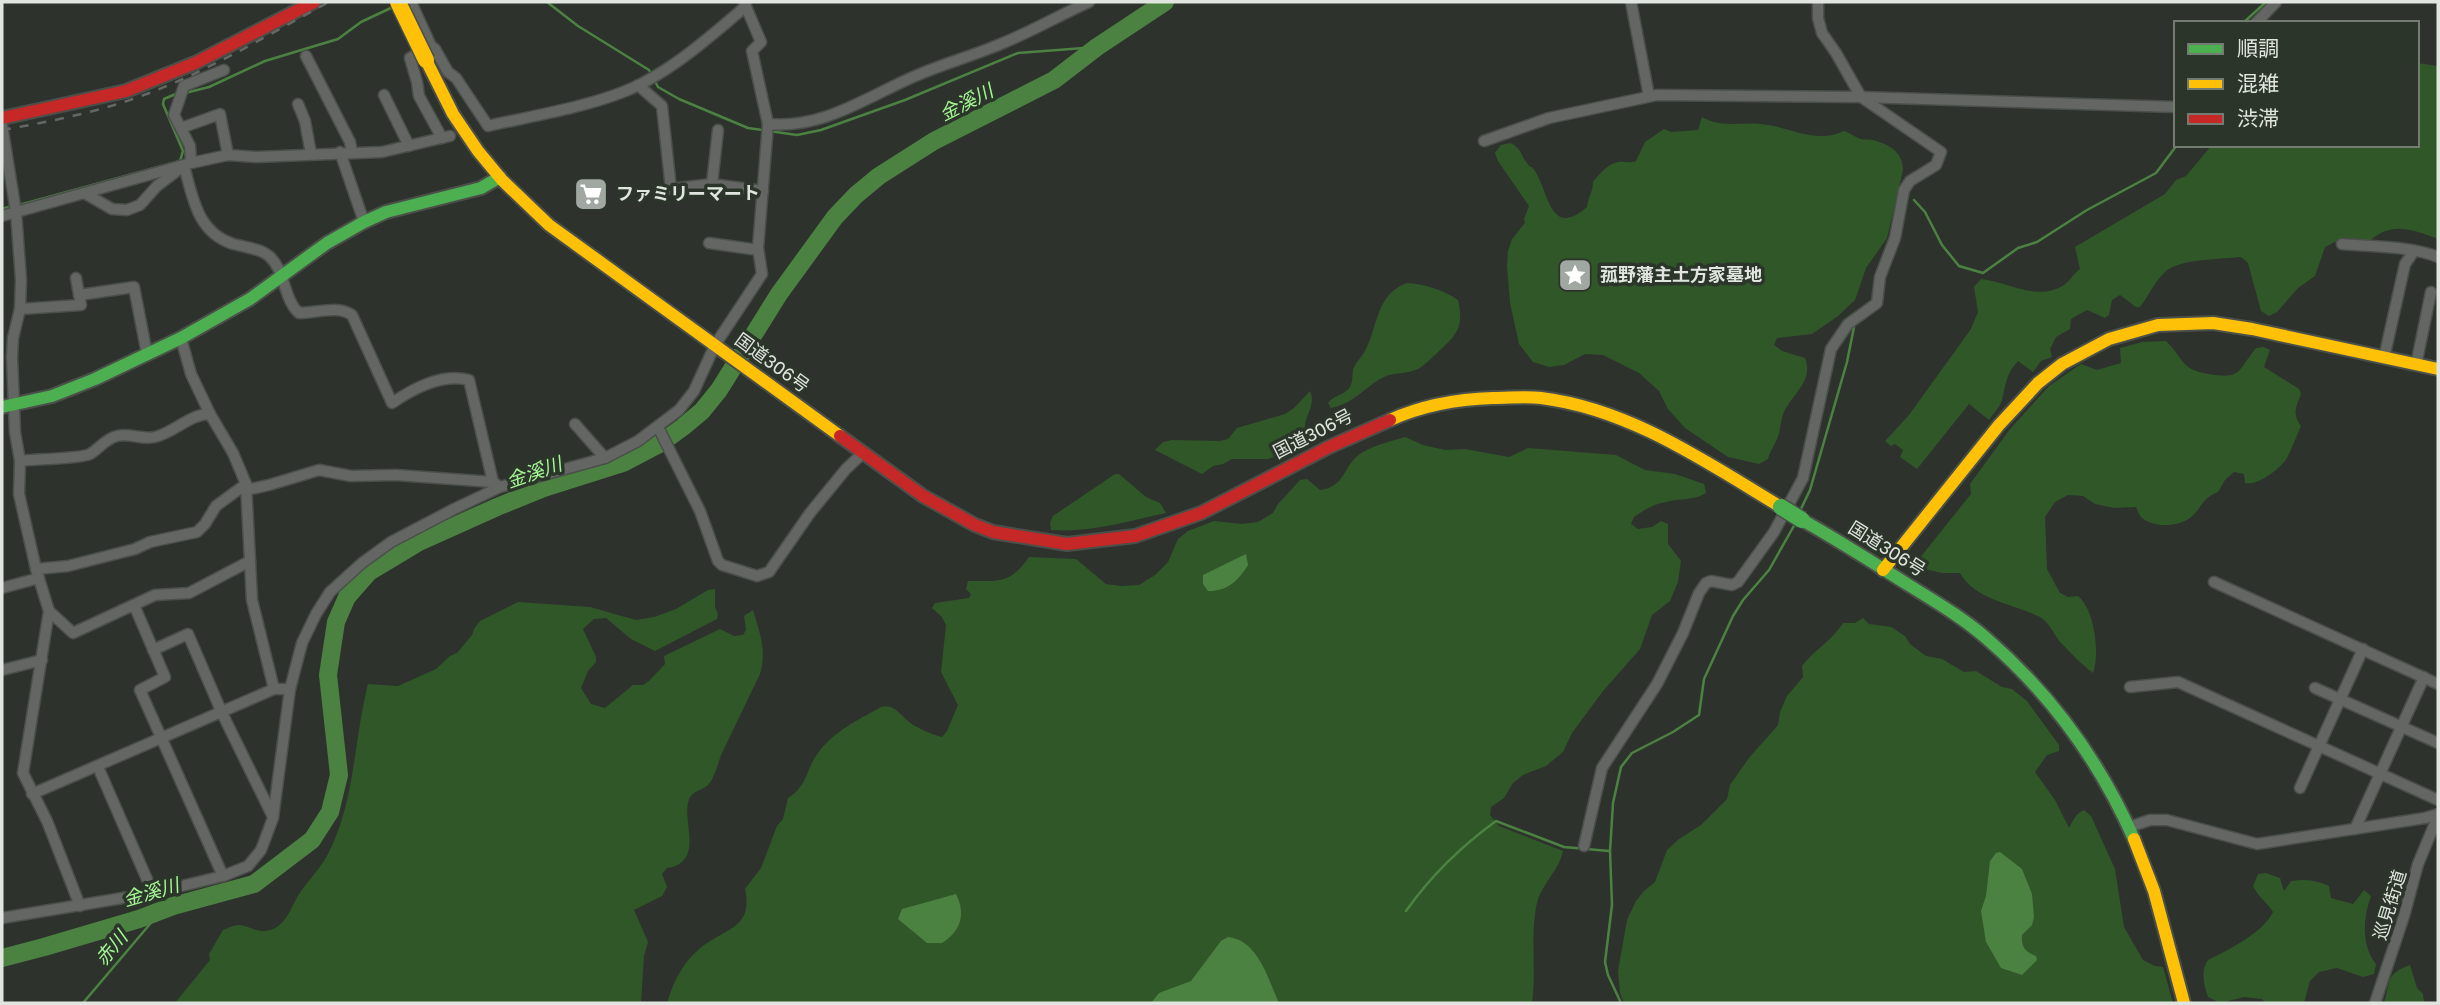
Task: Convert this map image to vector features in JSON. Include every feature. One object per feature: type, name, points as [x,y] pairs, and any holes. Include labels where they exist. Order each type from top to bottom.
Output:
[{"type":"main road","points":[[2,118],[126,91],[195,63],[314,2]]},
{"type":"main road","name":"国道306号","points":[[407,2],[456,118],[500,177],[550,225],[863,453],[923,495],[977,526],[1044,544],[1093,545],[1128,540],[1175,524],[1342,440],[1409,411],[1452,400],[1512,395],[1563,401],[1594,408],[1655,433],[1961,619],[2023,673],[2074,732],[2101,774],[2129,827],[2160,909],[2184,1003]]},
{"type":"main road","points":[[8,405],[52,396],[181,338],[250,299],[327,243],[364,222],[410,205],[481,188],[500,177]]},
{"type":"main road","points":[[1883,570],[2029,391],[2062,364],[2109,339],[2158,326],[2213,323],[2438,369]]},
{"type":"street","points":[[768,125],[797,124],[844,111],[911,78],[1020,36],[1086,2]]},
{"type":"street","points":[[1631,2],[1649,96]]},
{"type":"street","points":[[1584,846],[1602,768],[1657,684],[1702,588],[1711,581],[1732,585],[1738,582],[1774,533],[1792,501],[1803,478],[1830,349],[1848,324],[1877,303],[1880,277],[1895,238],[1904,190],[1910,181],[1939,161],[1941,152],[1861,97],[1822,33],[1818,2]]},
{"type":"street","points":[[2258,21],[2276,2]]},
{"type":"street","points":[[2,216],[228,155],[256,157],[382,152],[446,137],[419,96],[418,82],[410,64],[413,55],[428,53],[435,48],[448,72],[456,78],[488,126],[608,96],[642,82],[697,46],[745,3],[761,43],[752,51],[768,125],[758,250],[762,274],[728,328],[720,349],[679,410],[659,429],[627,449],[605,458],[497,485],[391,542],[341,580],[316,614],[302,643],[289,690],[273,818],[261,850],[248,866],[223,876],[153,893],[2,918]]},
{"type":"street","points":[[306,56],[350,142],[352,152]]},
{"type":"street","points":[[224,70],[184,86],[174,115],[190,146],[188,164],[201,221],[223,240],[267,254],[274,262],[292,307],[299,313],[347,311],[352,315],[392,403],[431,382],[460,378],[470,380],[497,485]]},
{"type":"street","points":[[642,82],[662,106],[671,189],[712,184],[763,191]]},
{"type":"street","points":[[384,95],[409,146]]},
{"type":"street","points":[[1484,141],[1549,118],[1649,96],[1861,97],[2174,107]]},
{"type":"street","points":[[298,104],[305,121],[311,153]]},
{"type":"street","points":[[181,128],[220,114],[228,155]]},
{"type":"street","points":[[2,125],[16,212],[21,280],[8,405],[20,461],[19,494],[37,573],[49,611],[23,773],[47,821],[80,906]]},
{"type":"street","points":[[712,184],[718,130]]},
{"type":"street","points":[[340,152],[340,160],[364,222]]},
{"type":"street","points":[[86,194],[112,209],[127,210],[140,205],[158,186],[188,164]]},
{"type":"street","points":[[709,243],[758,250]]},
{"type":"street","points":[[2342,244],[2420,250],[2438,257]]},
{"type":"street","points":[[2384,358],[2405,264],[2414,251]]},
{"type":"street","points":[[20,309],[81,305],[76,278]]},
{"type":"street","points":[[79,295],[134,287],[147,354]]},
{"type":"street","points":[[2416,365],[2431,292]]},
{"type":"street","points":[[181,338],[191,374],[233,453],[246,487],[252,600],[274,689]]},
{"type":"street","points":[[20,461],[88,455],[114,437],[157,437],[189,420],[210,414]]},
{"type":"street","points":[[575,424],[605,458]]},
{"type":"street","points":[[659,429],[699,511],[718,561],[722,565],[757,576],[769,572],[810,513],[846,469],[863,453]]},
{"type":"street","points":[[2,588],[37,573],[197,532],[216,506],[246,487],[269,485],[319,470],[351,476],[396,475],[497,485]]},
{"type":"street","points":[[49,611],[73,633],[155,595],[189,593],[250,561]]},
{"type":"street","points":[[2214,582],[2438,684]]},
{"type":"street","points":[[134,606],[165,677],[140,690],[223,876]]},
{"type":"street","points":[[153,650],[188,634],[222,713],[273,818]]},
{"type":"street","points":[[2300,788],[2363,649]]},
{"type":"street","points":[[2,670],[42,660]]},
{"type":"street","points":[[2355,829],[2424,677]]},
{"type":"street","points":[[2130,687],[2178,682],[2438,800]]},
{"type":"street","points":[[2315,688],[2438,743]]},
{"type":"street","points":[[32,794],[274,689],[289,690]]},
{"type":"street","points":[[98,767],[153,893]]},
{"type":"street","points":[[2129,827],[2150,820],[2167,820],[2257,844],[2438,815]]},
{"type":"street","name":"巡見街道","points":[[2375,1003],[2418,864],[2438,815]]},
{"type":"shaded area","points":[[2419,63],[2438,66],[2438,239],[2412,230],[2395,229],[2379,234],[2371,240],[2335,242],[2325,247],[2315,276],[2298,288],[2277,312],[2269,316],[2261,311],[2248,263],[2241,257],[2191,262],[2172,267],[2159,279],[2140,307],[2120,295],[2112,300],[2109,315],[2105,318],[2087,310],[2071,319],[2070,329],[2056,337],[2050,349],[2052,357],[2041,361],[2033,372],[2018,361],[2007,379],[2001,403],[1989,420],[1969,404],[1917,469],[1900,457],[1903,450],[1885,441],[1909,415],[1971,329],[1978,312],[1974,287],[1981,279],[2023,290],[2044,292],[2064,285],[2080,269],[2075,247],[2165,194],[2176,180],[2186,176],[2210,147],[2419,147]]},
{"type":"shaded area","points":[[1702,117],[1730,124],[1771,125],[1812,135],[1833,135],[1844,131],[1889,147],[1901,158],[1903,170],[1887,238],[1866,268],[1855,300],[1812,334],[1777,338],[1774,345],[1782,351],[1805,358],[1807,374],[1784,412],[1768,459],[1759,464],[1728,457],[1685,428],[1668,409],[1659,391],[1639,373],[1603,355],[1585,354],[1564,365],[1549,367],[1533,362],[1519,344],[1510,303],[1508,251],[1512,239],[1525,223],[1529,206],[1498,161],[1495,153],[1501,145],[1510,143],[1519,149],[1535,171],[1552,209],[1565,218],[1575,216],[1587,207],[1593,182],[1607,167],[1618,162],[1636,161],[1645,142],[1664,129],[1671,132],[1698,130]]},
{"type":"shaded area","points":[[1407,283],[1434,288],[1458,300],[1460,318],[1457,331],[1420,368],[1382,378],[1352,399],[1331,408],[1328,403],[1350,387],[1354,367],[1365,351],[1384,303],[1397,288]]},
{"type":"shaded area","points":[[2166,341],[2189,368],[2219,376],[2238,372],[2256,348],[2264,347],[2270,350],[2264,367],[2299,389],[2301,394],[2296,414],[2301,426],[2287,458],[2274,472],[2256,482],[2245,483],[2244,474],[2234,472],[2218,492],[2205,500],[2190,518],[2179,523],[2152,523],[2141,517],[2136,507],[2114,508],[2095,504],[2083,496],[2068,495],[2055,502],[2045,517],[2047,569],[2060,593],[2068,597],[2078,596],[2088,611],[2096,644],[2093,673],[2061,643],[2040,617],[1985,595],[1967,582],[1960,573],[1942,573],[1921,568],[1919,559],[1971,494],[1970,484],[2010,429],[2049,386],[2081,364],[2097,370],[2121,363],[2120,348],[2142,342]]},
{"type":"shaded area","points":[[1310,391],[1311,405],[1305,426],[1307,439],[1295,448],[1268,459],[1232,459],[1213,466],[1202,474],[1155,450],[1163,442],[1172,440],[1228,439],[1237,428],[1285,414]]},
{"type":"shaded area","points":[[1405,437],[1445,450],[1465,449],[1509,457],[1528,448],[1616,455],[1645,470],[1675,474],[1704,484],[1706,493],[1701,496],[1657,504],[1634,517],[1631,524],[1638,529],[1652,527],[1661,521],[1668,524],[1668,544],[1681,561],[1678,582],[1670,601],[1652,615],[1640,649],[1603,691],[1572,733],[1563,752],[1546,766],[1523,775],[1513,783],[1504,798],[1491,807],[1490,815],[1499,826],[1563,851],[1538,899],[1535,912],[1532,1003],[667,1003],[678,975],[692,956],[707,943],[734,927],[745,913],[745,889],[761,868],[777,826],[783,819],[788,798],[799,789],[814,759],[831,738],[855,721],[886,706],[895,709],[910,723],[932,734],[942,737],[947,731],[958,705],[941,672],[946,625],[932,608],[935,603],[969,598],[971,594],[966,589],[968,581],[1003,579],[1016,572],[1029,557],[1076,559],[1106,584],[1139,585],[1155,575],[1168,562],[1178,539],[1188,531],[1214,521],[1242,524],[1258,522],[1273,513],[1300,480],[1307,479],[1320,490],[1329,488],[1340,480],[1352,462],[1363,452]]},
{"type":"shaded area","points":[[1115,474],[1119,474],[1146,497],[1160,503],[1166,513],[1095,528],[1051,530],[1053,516]]},
{"type":"shaded area","points":[[1246,554],[1248,565],[1236,580],[1227,587],[1208,591],[1203,584],[1203,575]]},
{"type":"shaded area","points":[[715,589],[717,619],[655,651],[631,639],[606,618],[594,619],[583,629],[596,662],[588,671],[581,688],[591,704],[605,708],[633,685],[643,685],[649,681],[665,664],[664,656],[720,629],[734,636],[743,635],[746,630],[744,616],[753,610],[762,642],[760,674],[714,775],[708,785],[689,799],[689,850],[685,858],[662,874],[667,887],[662,896],[634,910],[648,942],[644,956],[641,1003],[175,1003],[210,960],[209,954],[223,930],[239,925],[266,931],[280,925],[327,856],[345,810],[368,684],[398,686],[436,669],[457,653],[480,621],[518,602],[590,607],[636,620],[676,609],[708,590]]},
{"type":"shaded area","points":[[1863,618],[1869,624],[1891,627],[1926,656],[1942,659],[1964,672],[1976,671],[2002,687],[2012,689],[2027,701],[2059,745],[2059,751],[2047,755],[2035,772],[2055,800],[2069,828],[2084,810],[2091,816],[2115,869],[2124,927],[2143,960],[2163,967],[2173,1003],[1624,1003],[1618,971],[1627,920],[1636,901],[1655,882],[1667,850],[1701,825],[1727,799],[1730,785],[1778,725],[1787,696],[1803,677],[1802,666],[1807,660],[1843,623],[1855,623]]},
{"type":"shaded area","points":[[2000,852],[2022,869],[2032,894],[2034,917],[2022,939],[2024,948],[2036,956],[2037,960],[2022,975],[2001,968],[1986,942],[1981,911],[1986,896],[1990,861]]},
{"type":"shaded area","points":[[2266,873],[2280,878],[2284,891],[2291,881],[2306,880],[2329,886],[2331,898],[2353,904],[2364,890],[2371,896],[2365,931],[2371,957],[2376,964],[2374,974],[2363,977],[2337,968],[2319,972],[2310,981],[2304,1003],[2265,1003],[2262,999],[2244,997],[2220,1003],[2208,997],[2203,973],[2208,960],[2253,934],[2273,912],[2253,886],[2258,874]]},
{"type":"shaded area","points":[[956,894],[961,908],[960,922],[954,933],[942,943],[927,943],[898,919],[902,909]]},
{"type":"shaded area","points":[[1228,937],[1247,945],[1261,962],[1279,1003],[1151,1003],[1159,993],[1191,981],[1221,941]]},
{"type":"shaded area","points":[[2410,965],[2417,988],[2423,994],[2424,1003],[2384,1003],[2393,975]]},
{"type":"waterway","points":[[547,2],[578,26],[649,70],[658,87],[679,99],[748,128],[797,135],[821,130],[905,100],[1018,53],[1097,47]]},
{"type":"waterway","name":"金溪川","points":[[2,958],[254,884],[312,840],[330,812],[339,775],[328,675],[336,622],[347,597],[369,572],[419,542],[497,507],[544,488],[623,463],[661,443],[702,411],[719,390],[779,294],[835,217],[856,195],[879,176],[934,141],[1054,80],[1097,47],[1165,2]]},
{"type":"waterway","points":[[2245,21],[2266,2]]},
{"type":"waterway","points":[[185,93],[209,87],[265,61],[338,39],[361,22],[393,7]]},
{"type":"waterway","points":[[19,205],[180,161],[183,151],[163,104],[164,99],[178,93]]},
{"type":"waterway","points":[[1914,200],[1925,212],[1942,245],[1959,266],[1983,273],[2018,248],[2037,242],[2087,210],[2156,173],[2176,147]]},
{"type":"waterway","points":[[2,209],[12,206]]},
{"type":"waterway","points":[[1800,511],[1810,490],[1847,362],[1854,327]]},
{"type":"waterway","points":[[1621,1003],[1605,962],[1612,905],[1610,851],[1613,803],[1621,767],[1632,753],[1699,715],[1704,679],[1733,616],[1769,570],[1795,524]]},
{"type":"waterway","points":[[1406,911],[1448,862],[1496,821],[1564,847],[1609,851]]},
{"type":"waterway","name":"赤川","points":[[83,1003],[161,911]]},
{"type":"railway","points":[[2,130],[81,114],[157,90],[223,60],[329,2]]},
{"type":"traffic: fast","points":[[2,407],[52,396],[95,379],[181,338],[250,299],[327,243],[364,222],[386,212],[481,188],[500,177]]},
{"type":"traffic: fast","points":[[1781,507],[1802,520]]},
{"type":"traffic: fast","points":[[1802,520],[1958,616],[2009,659],[2052,705],[2071,730],[2106,783],[2134,839]]},
{"type":"traffic: slow","points":[[398,2],[426,60]]},
{"type":"traffic: slow","points":[[426,60],[453,114],[478,151],[502,180],[549,225],[840,436]]},
{"type":"traffic: slow","points":[[1883,570],[1999,425],[2038,383],[2062,364],[2109,339],[2158,325],[2213,323],[2438,369]]},
{"type":"traffic: slow","points":[[1390,420],[1427,407],[1480,399],[1535,397],[1574,404],[1636,425],[1696,456],[1781,507]]},
{"type":"traffic: slow","points":[[2134,839],[2154,891],[2184,1003]]},
{"type":"traffic: jam","points":[[2,118],[126,91],[195,63],[314,2]]},
{"type":"traffic: jam","points":[[840,436],[923,496],[975,525],[993,532],[1067,544],[1135,536],[1201,513],[1329,447],[1390,420]]},
{"type":"place","name":"ファミリーマート","points":[[591,194]]},
{"type":"place","name":"菰野藩主土方家墓地","points":[[1575,275]]}]
